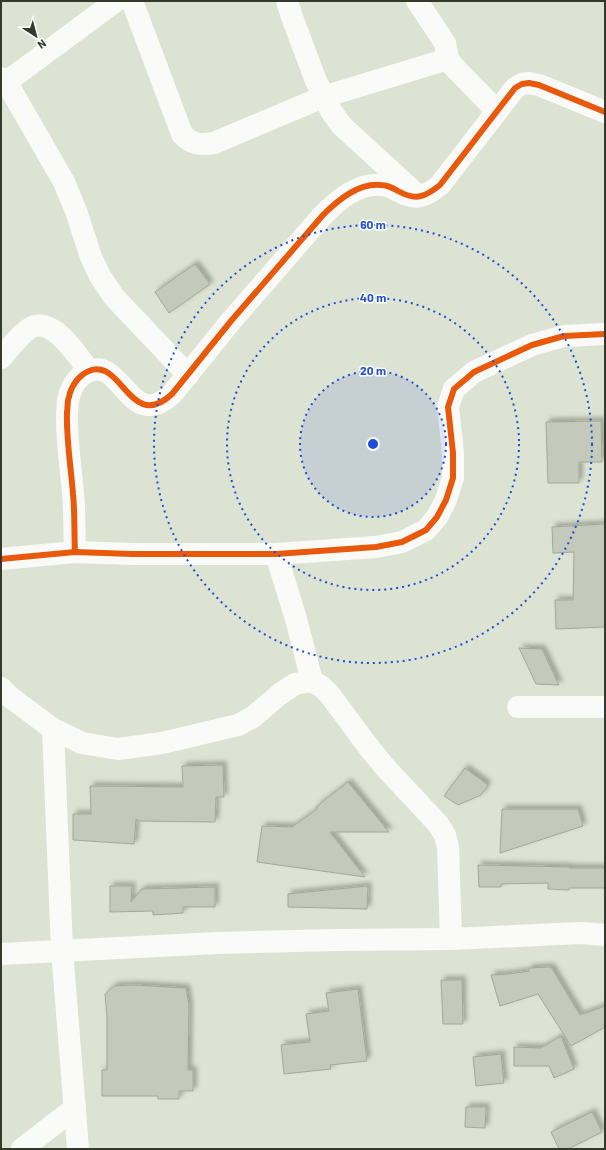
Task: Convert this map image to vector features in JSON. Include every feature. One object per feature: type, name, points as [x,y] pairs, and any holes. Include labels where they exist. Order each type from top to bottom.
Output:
[{"type":"street","points":[[116,1],[3,82],[64,182],[76,211],[91,257],[100,276],[114,297],[188,375]]},
{"type":"street","points":[[132,1],[182,134],[188,141],[202,145],[214,142],[323,97],[448,59]]},
{"type":"street","points":[[287,1],[316,81],[331,111],[342,126],[420,197]]},
{"type":"street","points":[[417,1],[442,39],[448,59],[452,66],[496,110]]},
{"type":"street","points":[[75,552],[74,495],[67,426],[68,398],[71,388],[79,378],[89,371],[98,370],[108,372],[132,397],[141,404],[151,406],[164,402],[322,215],[342,197],[356,190],[380,185],[389,186],[405,195],[413,197],[420,197],[430,193],[440,184],[496,110],[515,88],[522,84],[529,83],[539,85],[605,112]]},
{"type":"street","points":[[1,358],[26,331],[34,326],[45,326],[57,333],[74,350],[89,371]]},
{"type":"street","points":[[1,558],[75,552],[132,554],[276,554],[376,547],[402,542],[426,530],[437,518],[446,500],[453,478],[453,454],[448,407],[454,389],[474,372],[532,344],[564,336],[605,334]]},
{"type":"street","points":[[276,554],[296,619],[312,681]]},
{"type":"street","points":[[1,688],[10,697],[53,729],[82,743],[118,749],[162,743],[238,725],[252,717],[295,684],[312,681],[322,686],[367,746],[427,811],[445,835],[448,847],[451,939]]},
{"type":"street","points":[[518,707],[605,707]]},
{"type":"street","points":[[53,729],[62,950],[78,1149]]},
{"type":"street","points":[[580,933],[605,920]]},
{"type":"street","points":[[1,954],[217,943],[451,939],[580,933],[605,935]]},
{"type":"street","points":[[22,1149],[75,1108]]},
{"type":"building","points":[[195,264],[210,284],[169,313],[155,292]]},
{"type":"building","points":[[601,421],[602,462],[579,462],[579,483],[548,483],[546,422]]},
{"type":"building","points":[[605,524],[605,627],[556,629],[555,600],[573,600],[574,552],[553,553],[552,527]]},
{"type":"building","points":[[519,648],[542,649],[559,685],[536,684]]},
{"type":"building","points":[[223,765],[224,797],[216,797],[215,822],[139,821],[136,819],[134,844],[73,840],[73,814],[91,814],[90,786],[183,787],[182,766]]},
{"type":"building","points":[[465,768],[488,785],[481,795],[458,805],[444,796]]},
{"type":"building","points":[[348,782],[389,832],[330,832],[365,877],[257,862],[262,826],[292,827],[317,809],[316,807]]},
{"type":"building","points":[[502,809],[578,809],[583,826],[500,853]]},
{"type":"building","points":[[478,865],[605,868],[605,888],[569,888],[569,890],[548,889],[548,883],[501,884],[501,887],[479,887]]},
{"type":"building","points":[[110,886],[132,886],[131,902],[142,889],[215,887],[215,907],[183,907],[183,913],[153,915],[153,911],[110,912]]},
{"type":"building","points":[[368,886],[367,909],[288,907],[288,894]]},
{"type":"building","points":[[551,967],[580,1015],[605,1006],[605,1027],[571,1046],[538,994],[500,1006],[491,975],[529,971],[529,968]]},
{"type":"building","points":[[441,980],[462,980],[463,1024],[443,1024]]},
{"type":"building","points":[[134,985],[186,988],[189,1005],[188,1070],[193,1070],[193,1091],[179,1091],[179,1099],[158,1099],[158,1096],[102,1096],[102,1070],[107,1070],[107,1018],[105,994],[114,986]]},
{"type":"building","points":[[358,989],[367,1061],[330,1065],[331,1069],[284,1074],[281,1045],[310,1042],[306,1014],[329,1011],[326,993]]},
{"type":"building","points":[[561,1036],[574,1069],[554,1078],[549,1066],[514,1066],[514,1047],[541,1048]]},
{"type":"building","points":[[501,1054],[504,1083],[476,1086],[473,1057]]},
{"type":"building","points":[[466,1107],[486,1107],[485,1128],[465,1127]]},
{"type":"building","points":[[592,1112],[602,1132],[568,1149],[559,1149],[551,1132]]},
{"type":"cycle path","points":[[75,552],[74,501],[68,443],[67,412],[68,400],[72,389],[76,381],[82,375],[89,371],[100,370],[110,374],[136,400],[146,405],[158,404],[172,394],[231,321],[323,215],[335,204],[356,190],[373,185],[388,186],[404,194],[415,197],[425,195],[430,192],[440,185],[515,88],[522,84],[529,83],[539,85],[605,112]]},
{"type":"cycle path","points":[[1,559],[75,552],[132,554],[276,554],[376,547],[402,542],[426,530],[437,517],[446,500],[453,478],[453,453],[448,407],[454,389],[474,372],[532,345],[564,336],[605,334]]}]
